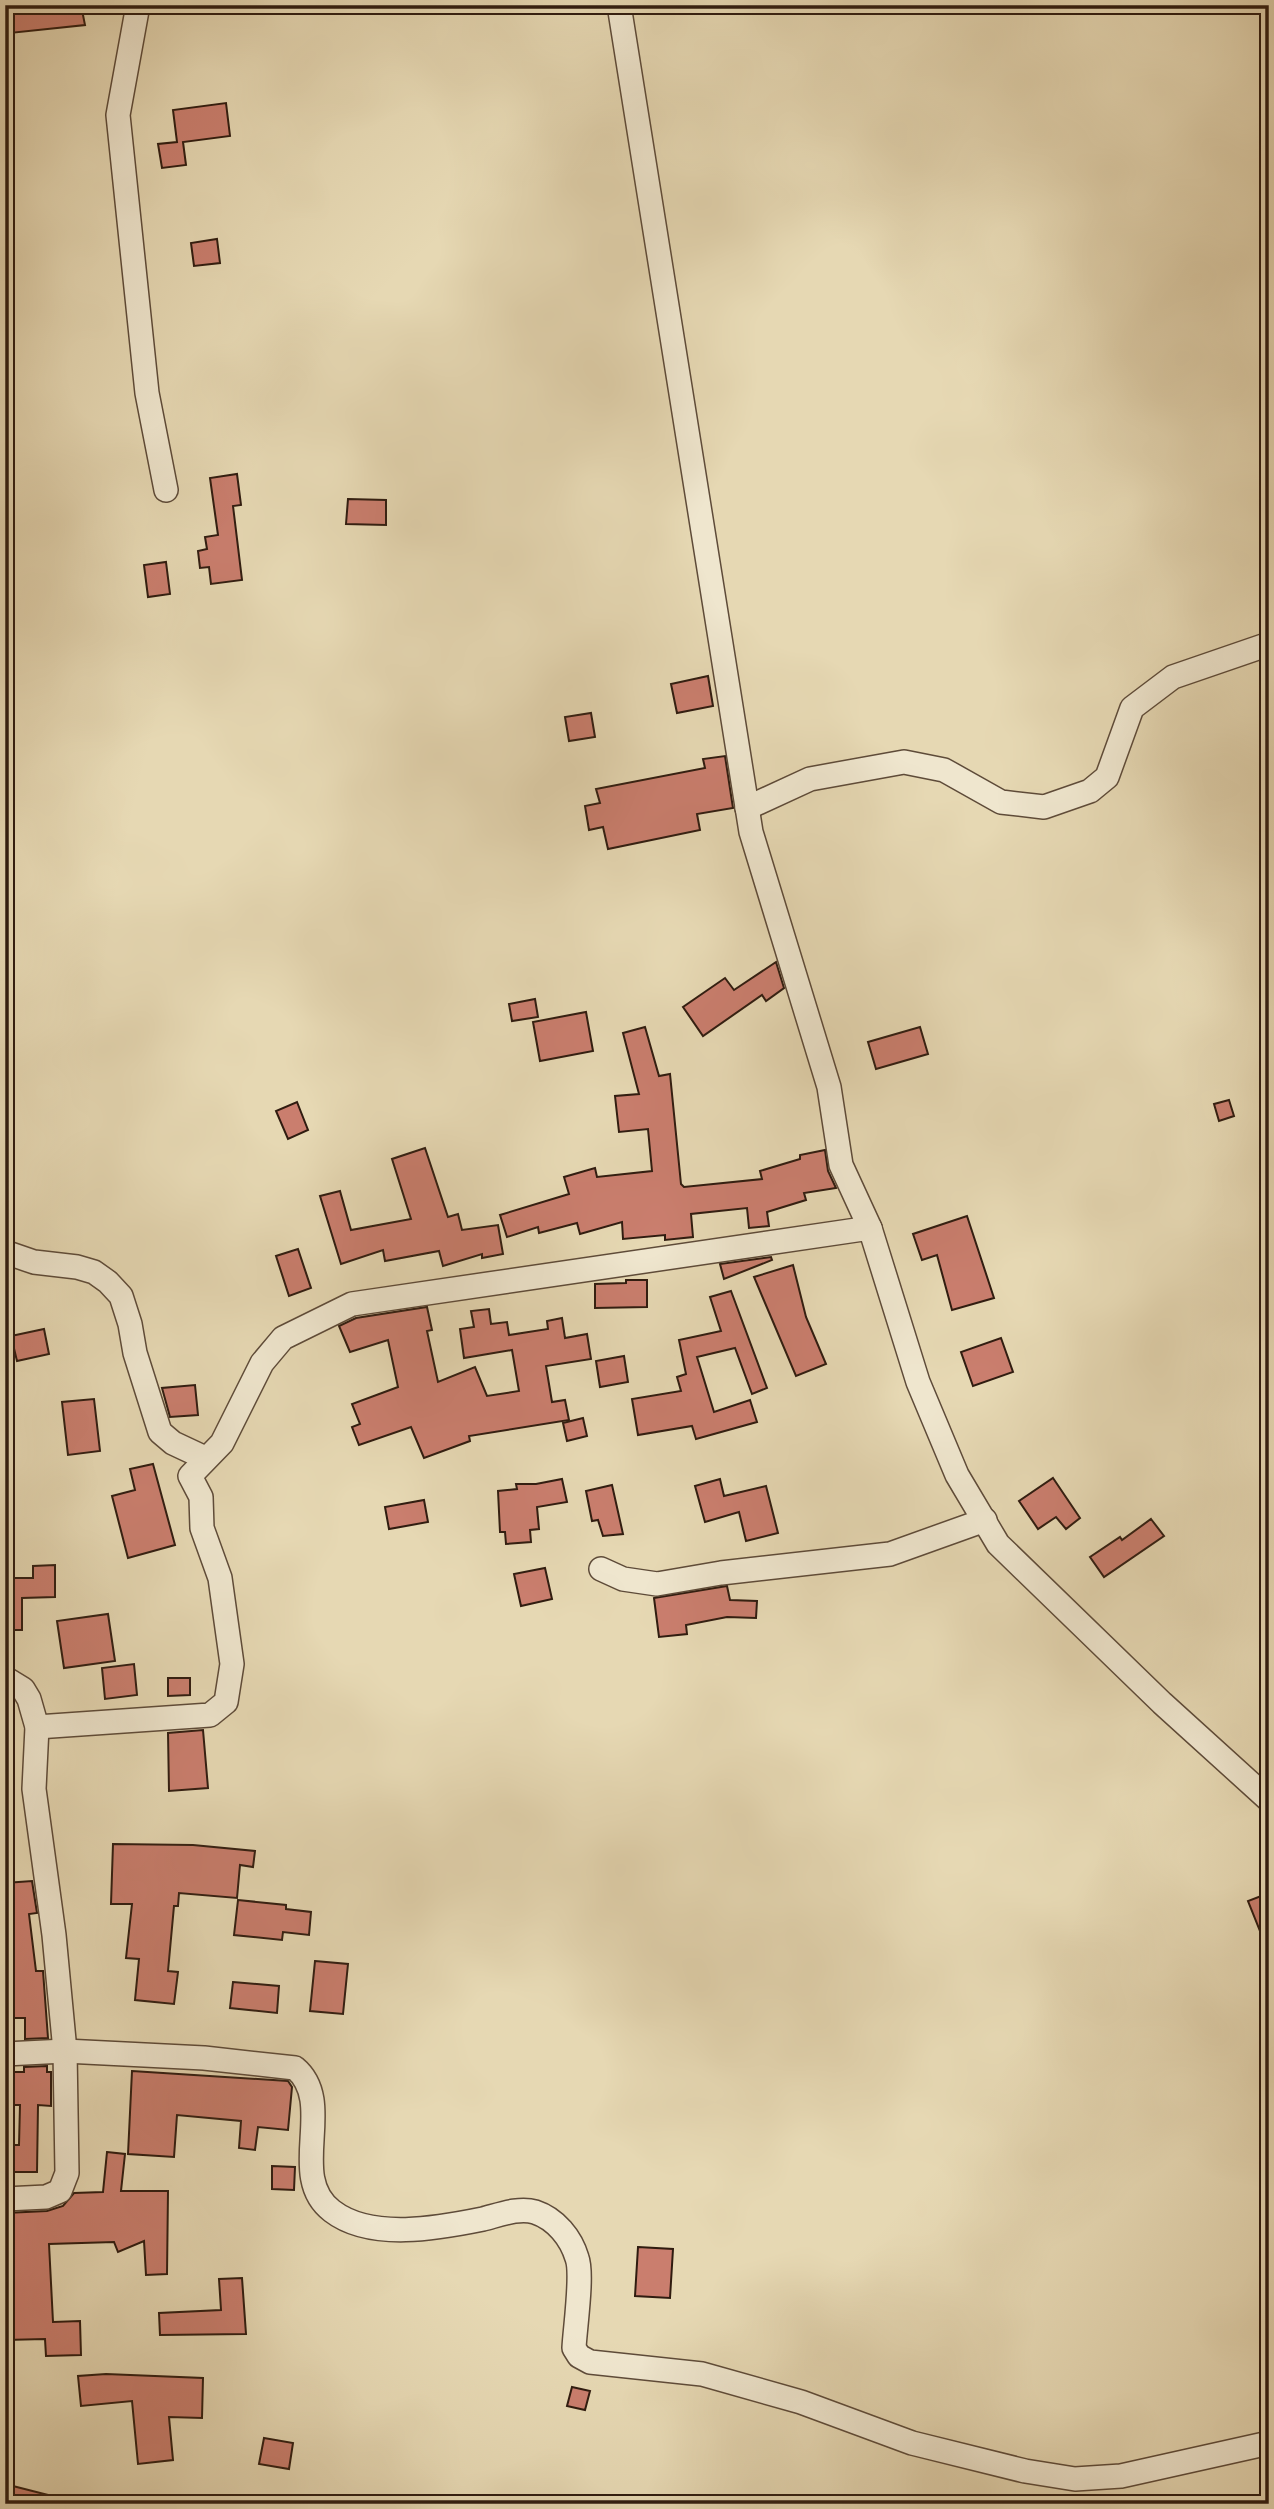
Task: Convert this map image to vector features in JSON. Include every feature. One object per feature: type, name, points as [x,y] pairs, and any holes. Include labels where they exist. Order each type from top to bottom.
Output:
[{"type":"street","points":[[138,5],[118,115],[147,393],[166,490]]},
{"type":"street","points":[[619,5],[751,832],[829,1087],[841,1165],[870,1228],[918,1382],[957,1475],[999,1544],[1068,1615],[1269,1800]]},
{"type":"street","points":[[747,808],[810,779],[904,762],[944,770],[1001,802],[1044,807],[1090,790],[1107,777],[1132,709],[1173,677],[1269,644]]},
{"type":"street","points":[[37,1727],[210,1715],[226,1702],[232,1664],[220,1578],[202,1528],[201,1497],[190,1476],[222,1443],[262,1363],[283,1338],[352,1304],[870,1228]]},
{"type":"street","points":[[5,1252],[34,1262],[77,1267],[94,1272],[108,1282],[121,1297],[131,1324],[135,1353],[160,1432],[173,1443],[205,1458]]},
{"type":"street","points":[[601,1569],[617,1577],[657,1584],[720,1573],[890,1555],[985,1520]]},
{"type":"street","points":[[5,1678],[23,1689],[29,1699],[37,1727],[34,1789],[54,1935],[65,2051],[65,2183],[60,2191],[46,2197],[5,2199]]},
{"type":"street","points":[[5,2054],[65,2051],[204,2058],[295,2068],[309,2086],[313,2182],[321,2200],[348,2221],[381,2228],[414,2228],[522,2211],[534,2212],[550,2219],[566,2234],[578,2260],[574,2348],[590,2362],[702,2374],[801,2402],[912,2443],[1025,2471],[1075,2479],[1121,2476],[1269,2443]]},
{"type":"building","points":[[6,5],[81,5],[85,25],[10,33]]},
{"type":"building","points":[[226,103],[230,136],[183,142],[186,165],[162,168],[158,144],[177,142],[173,110]]},
{"type":"building","points":[[217,239],[220,263],[194,266],[191,243]]},
{"type":"building","points":[[237,474],[241,505],[233,506],[242,580],[211,584],[209,567],[200,568],[198,551],[207,549],[205,537],[218,535],[210,478]]},
{"type":"building","points":[[348,499],[386,500],[386,525],[346,524]]},
{"type":"building","points":[[166,562],[170,594],[148,597],[144,565]]},
{"type":"building","points":[[708,676],[713,706],[677,713],[671,684]]},
{"type":"building","points":[[591,713],[595,737],[569,741],[565,717]]},
{"type":"building","points":[[725,756],[733,808],[697,814],[700,830],[608,849],[603,827],[589,830],[585,806],[600,803],[596,789],[705,768],[703,759]]},
{"type":"building","points":[[776,962],[784,988],[766,1001],[762,995],[703,1036],[683,1007],[725,978],[734,990]]},
{"type":"building","points":[[535,999],[538,1017],[512,1021],[509,1004]]},
{"type":"building","points":[[586,1012],[593,1051],[540,1061],[533,1022]]},
{"type":"building","points":[[645,1027],[659,1076],[670,1074],[681,1184],[684,1187],[762,1179],[760,1171],[800,1159],[800,1155],[825,1150],[828,1171],[836,1188],[804,1193],[806,1200],[767,1212],[769,1226],[749,1228],[747,1208],[691,1214],[693,1237],[665,1240],[665,1235],[623,1239],[622,1222],[580,1234],[577,1223],[539,1233],[538,1227],[507,1237],[500,1215],[569,1194],[564,1177],[595,1168],[597,1177],[652,1171],[648,1129],[619,1132],[615,1096],[639,1094],[623,1033]]},
{"type":"building","points":[[920,1027],[928,1054],[876,1069],[868,1042]]},
{"type":"building","points":[[1229,1100],[1234,1116],[1219,1121],[1214,1104]]},
{"type":"building","points":[[297,1102],[308,1130],[288,1139],[276,1111]]},
{"type":"building","points":[[425,1148],[448,1217],[458,1214],[462,1230],[498,1225],[503,1254],[482,1258],[482,1254],[443,1266],[439,1251],[385,1261],[383,1250],[341,1264],[320,1196],[340,1191],[351,1230],[411,1219],[392,1159]]},
{"type":"building","points":[[967,1216],[994,1298],[952,1310],[937,1255],[922,1260],[913,1234]]},
{"type":"building","points":[[298,1249],[311,1288],[289,1296],[276,1256]]},
{"type":"building","points":[[771,1257],[772,1260],[724,1279],[720,1264]]},
{"type":"building","points":[[793,1265],[806,1317],[826,1364],[796,1376],[754,1277]]},
{"type":"building","points":[[626,1280],[647,1280],[647,1307],[595,1308],[595,1284],[626,1283]]},
{"type":"building","points":[[731,1291],[767,1388],[752,1394],[735,1348],[697,1357],[714,1412],[750,1400],[757,1422],[696,1439],[692,1426],[638,1435],[632,1399],[681,1391],[677,1377],[686,1374],[679,1340],[721,1331],[710,1297]]},
{"type":"building","points":[[427,1307],[432,1330],[427,1331],[438,1382],[475,1367],[487,1396],[519,1391],[512,1350],[464,1358],[460,1329],[474,1327],[471,1311],[489,1309],[491,1324],[507,1322],[509,1335],[548,1329],[547,1321],[562,1318],[565,1338],[587,1334],[591,1359],[546,1366],[552,1402],[565,1400],[569,1420],[469,1436],[470,1441],[424,1458],[411,1427],[359,1445],[352,1427],[360,1424],[352,1404],[398,1387],[388,1340],[350,1352],[339,1326],[356,1318]]},
{"type":"building","points":[[44,1329],[49,1354],[17,1361],[11,1336]]},
{"type":"building","points":[[1001,1338],[1013,1372],[973,1386],[961,1352]]},
{"type":"building","points":[[624,1356],[628,1382],[600,1387],[596,1361]]},
{"type":"building","points":[[195,1385],[198,1415],[170,1417],[162,1388]]},
{"type":"building","points":[[94,1399],[100,1451],[68,1455],[62,1402]]},
{"type":"building","points":[[583,1418],[587,1436],[567,1441],[563,1423]]},
{"type":"building","points":[[153,1464],[175,1545],[128,1558],[112,1496],[135,1490],[130,1469]]},
{"type":"building","points":[[1053,1478],[1080,1518],[1066,1529],[1056,1517],[1038,1529],[1019,1501]]},
{"type":"building","points":[[562,1479],[567,1502],[537,1507],[539,1529],[530,1530],[531,1542],[506,1544],[505,1532],[500,1532],[498,1491],[517,1489],[516,1484],[536,1484]]},
{"type":"building","points":[[720,1479],[724,1496],[766,1486],[778,1533],[746,1541],[739,1512],[705,1522],[695,1486]]},
{"type":"building","points":[[612,1485],[623,1534],[603,1536],[598,1520],[592,1521],[586,1491]]},
{"type":"building","points":[[424,1500],[428,1522],[389,1529],[385,1507]]},
{"type":"building","points":[[1151,1519],[1164,1536],[1104,1577],[1090,1557],[1120,1537],[1122,1540]]},
{"type":"building","points":[[55,1565],[55,1597],[22,1598],[22,1630],[5,1630],[5,1578],[33,1578],[33,1566]]},
{"type":"building","points":[[545,1568],[552,1599],[521,1606],[514,1574]]},
{"type":"building","points":[[727,1586],[730,1600],[757,1601],[756,1618],[727,1617],[686,1625],[687,1634],[659,1637],[654,1598]]},
{"type":"building","points":[[108,1614],[115,1661],[64,1668],[57,1621]]},
{"type":"building","points":[[134,1664],[137,1695],[105,1699],[102,1668]]},
{"type":"building","points":[[168,1678],[190,1678],[190,1695],[168,1696]]},
{"type":"building","points":[[203,1730],[208,1788],[169,1791],[168,1733]]},
{"type":"building","points":[[113,1844],[193,1845],[255,1851],[253,1867],[240,1865],[237,1898],[179,1893],[178,1906],[174,1906],[168,1971],[178,1972],[174,2004],[135,2000],[139,1959],[126,1958],[132,1904],[111,1904]]},
{"type":"building","points":[[32,1881],[37,1913],[29,1914],[36,1971],[43,1971],[48,2038],[25,2039],[25,2018],[5,2018],[5,1883]]},
{"type":"building","points":[[1269,1893],[1269,1951],[1268,1951],[1248,1901]]},
{"type":"building","points":[[238,1900],[286,1905],[286,1909],[311,1912],[309,1935],[283,1932],[282,1940],[234,1935]]},
{"type":"building","points":[[315,1961],[348,1964],[343,2014],[310,2011]]},
{"type":"building","points":[[233,1982],[279,1986],[277,2013],[230,2008]]},
{"type":"building","points":[[47,2066],[47,2072],[51,2072],[51,2106],[38,2105],[37,2172],[5,2172],[5,2145],[19,2145],[20,2105],[5,2105],[5,2072],[24,2072],[24,2067]]},
{"type":"building","points":[[132,2071],[288,2081],[292,2087],[288,2130],[258,2127],[255,2150],[239,2148],[241,2121],[177,2115],[174,2157],[128,2154]]},
{"type":"building","points":[[107,2152],[125,2154],[121,2191],[168,2191],[167,2274],[146,2275],[144,2241],[118,2252],[114,2242],[49,2244],[53,2322],[80,2321],[81,2355],[46,2356],[45,2339],[5,2340],[5,2281],[10,2281],[5,2213],[47,2211],[63,2206],[74,2193],[103,2192]]},
{"type":"building","points":[[272,2166],[295,2167],[294,2190],[272,2189]]},
{"type":"building","points":[[638,2247],[673,2249],[670,2298],[635,2296]]},
{"type":"building","points":[[242,2278],[246,2334],[160,2335],[159,2313],[221,2310],[219,2279]]},
{"type":"building","points":[[106,2374],[203,2378],[202,2418],[169,2417],[173,2460],[138,2464],[132,2401],[81,2406],[78,2376]]},
{"type":"building","points":[[572,2387],[590,2391],[585,2410],[567,2406]]},
{"type":"building","points":[[264,2438],[293,2443],[289,2469],[259,2464]]},
{"type":"building","points":[[5,2484],[60,2498],[59,2504],[5,2504]]}]
